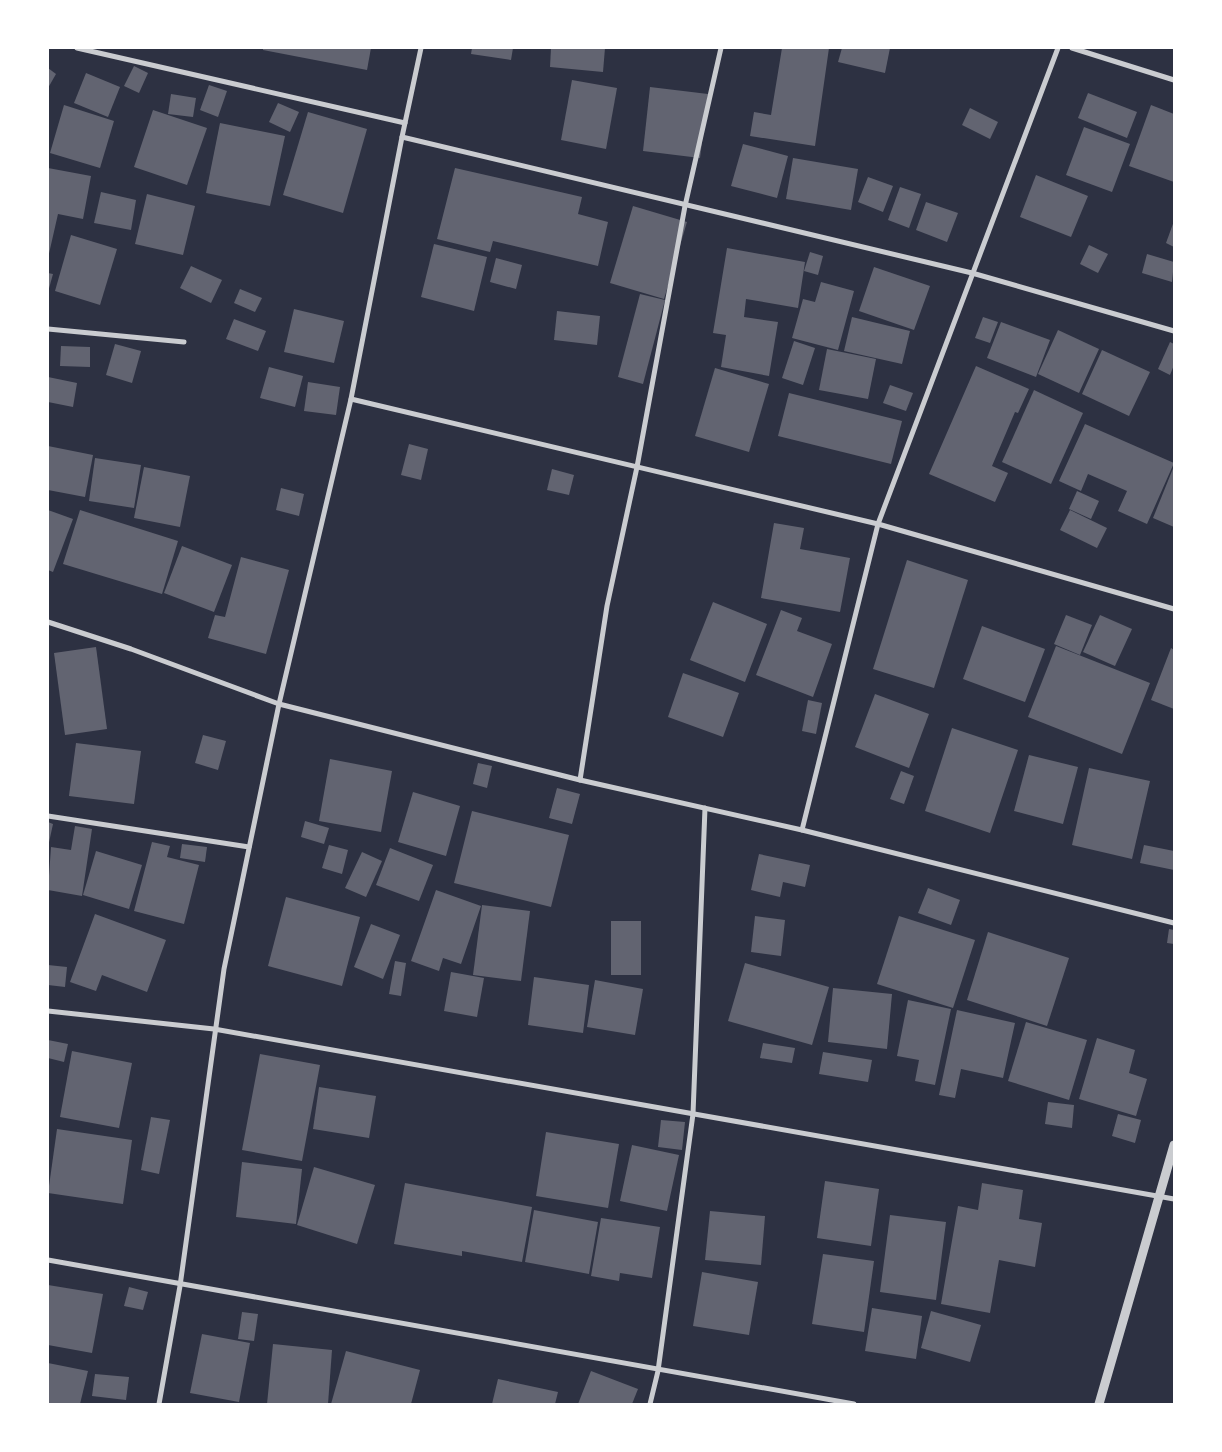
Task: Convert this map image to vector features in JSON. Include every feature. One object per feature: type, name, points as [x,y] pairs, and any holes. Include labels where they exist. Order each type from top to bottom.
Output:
[{"type":"street","points":[[77,48],[405,123]]},
{"type":"street","points":[[159,1404],[180,1286],[214,1029],[248,846],[279,704],[352,399],[402,136],[421,48]]},
{"type":"street","points":[[580,780],[607,606],[637,467],[685,206],[721,48]]},
{"type":"street","points":[[802,830],[878,524],[1058,48]]},
{"type":"street","points":[[1072,48],[1174,80]]},
{"type":"street","points":[[402,136],[685,206],[972,273],[1174,331]]},
{"type":"street","points":[[48,329],[184,342]]},
{"type":"street","points":[[352,399],[878,524],[1174,609]]},
{"type":"street","points":[[48,622],[123,646],[279,704],[580,780],[802,830],[1174,923]]},
{"type":"street","points":[[650,1404],[658,1371],[693,1114],[705,808]]},
{"type":"street","points":[[48,816],[248,846]]},
{"type":"street","points":[[48,1011],[214,1029],[1174,1199]]},
{"type":"street","points":[[1099,1404],[1161,1197],[1174,1145]]},
{"type":"street","points":[[48,1260],[180,1286],[854,1404]]},
{"type":"building","points":[[263,48],[371,48],[367,70],[263,50]]},
{"type":"building","points":[[472,48],[513,48],[511,60],[471,54]]},
{"type":"building","points":[[551,48],[605,48],[603,72],[550,67]]},
{"type":"building","points":[[782,48],[829,48],[815,146],[750,136],[754,112],[771,115]]},
{"type":"building","points":[[842,48],[890,48],[885,73],[838,62]]},
{"type":"building","points":[[134,66],[148,73],[139,93],[124,86]]},
{"type":"building","points":[[48,68],[56,74],[48,88]]},
{"type":"building","points":[[86,73],[120,87],[108,117],[74,103]]},
{"type":"building","points":[[572,80],[617,88],[606,149],[561,140]]},
{"type":"building","points":[[209,85],[227,91],[218,117],[200,110]]},
{"type":"building","points":[[650,87],[708,94],[700,158],[643,151]]},
{"type":"building","points":[[1088,93],[1137,112],[1127,138],[1078,118]]},
{"type":"building","points":[[171,94],[196,98],[193,117],[168,114]]},
{"type":"building","points":[[278,103],[299,112],[290,132],[269,122]]},
{"type":"building","points":[[64,105],[114,121],[100,168],[50,153]]},
{"type":"building","points":[[1151,105],[1174,114],[1174,182],[1129,166]]},
{"type":"building","points":[[970,108],[998,122],[990,139],[962,125]]},
{"type":"building","points":[[153,110],[207,128],[187,185],[134,167]]},
{"type":"building","points":[[308,112],[367,129],[343,213],[283,195]]},
{"type":"building","points":[[220,123],[285,136],[270,206],[206,193]]},
{"type":"building","points":[[1084,127],[1130,144],[1112,192],[1066,175]]},
{"type":"building","points":[[743,144],[788,156],[777,198],[731,186]]},
{"type":"building","points":[[793,158],[858,169],[851,210],[786,199]]},
{"type":"building","points":[[48,168],[91,176],[83,219],[58,214],[48,258]]},
{"type":"building","points":[[455,168],[582,197],[578,214],[608,222],[598,266],[493,241],[490,252],[437,239]]},
{"type":"building","points":[[1036,175],[1088,196],[1071,237],[1020,217]]},
{"type":"building","points":[[868,177],[893,186],[883,212],[858,202]]},
{"type":"building","points":[[900,187],[921,194],[909,228],[888,220]]},
{"type":"building","points":[[101,192],[136,200],[131,230],[94,223]]},
{"type":"building","points":[[147,194],[195,206],[183,255],[135,244]]},
{"type":"building","points":[[926,202],[958,213],[947,242],[916,230]]},
{"type":"building","points":[[633,206],[687,222],[664,299],[610,283]]},
{"type":"building","points":[[1174,221],[1174,247],[1166,243]]},
{"type":"building","points":[[71,235],[117,249],[100,305],[55,291]]},
{"type":"building","points":[[434,244],[487,257],[474,311],[421,297]]},
{"type":"building","points":[[1089,245],[1108,254],[1098,273],[1080,264]]},
{"type":"building","points":[[727,248],[805,262],[798,308],[746,299],[744,317],[778,322],[769,376],[721,367],[726,335],[713,333]]},
{"type":"building","points":[[810,252],[823,256],[818,275],[804,271]]},
{"type":"building","points":[[1147,254],[1174,262],[1172,282],[1142,273]]},
{"type":"building","points":[[496,258],[522,265],[516,289],[490,282]]},
{"type":"building","points":[[191,266],[222,280],[211,303],[180,288]]},
{"type":"building","points":[[874,267],[930,286],[914,330],[859,311]]},
{"type":"building","points":[[48,273],[53,274],[48,292]]},
{"type":"building","points":[[821,282],[854,291],[838,350],[792,338],[803,299],[815,302]]},
{"type":"building","points":[[240,289],[262,298],[255,312],[234,303]]},
{"type":"building","points":[[640,294],[665,300],[643,384],[618,377]]},
{"type":"building","points":[[294,309],[344,321],[334,363],[284,352]]},
{"type":"building","points":[[557,311],[600,316],[597,345],[554,340]]},
{"type":"building","points":[[852,317],[910,331],[902,364],[844,351]]},
{"type":"building","points":[[983,317],[998,322],[990,343],[975,338]]},
{"type":"building","points":[[234,319],[266,331],[258,351],[226,339]]},
{"type":"building","points":[[1001,322],[1050,340],[1036,377],[987,358]]},
{"type":"building","points":[[1058,330],[1099,349],[1079,393],[1038,374]]},
{"type":"building","points":[[794,341],[815,348],[803,385],[782,378]]},
{"type":"building","points":[[1170,342],[1174,344],[1174,365],[1170,375],[1158,369]]},
{"type":"building","points":[[115,344],[141,351],[132,383],[106,375]]},
{"type":"building","points":[[61,346],[90,347],[90,367],[60,366]]},
{"type":"building","points":[[827,349],[876,359],[868,399],[819,390]]},
{"type":"building","points":[[1102,350],[1150,372],[1129,416],[1082,394]]},
{"type":"building","points":[[976,366],[1029,389],[1018,413],[1015,412],[992,466],[1008,473],[995,502],[929,474]]},
{"type":"building","points":[[269,367],[303,376],[295,407],[260,398]]},
{"type":"building","points":[[715,368],[769,384],[749,452],[695,436]]},
{"type":"building","points":[[48,377],[77,383],[73,407],[48,402]]},
{"type":"building","points":[[308,382],[340,387],[336,415],[304,411]]},
{"type":"building","points":[[890,385],[913,393],[906,411],[883,403]]},
{"type":"building","points":[[1034,390],[1083,413],[1051,484],[1002,462]]},
{"type":"building","points":[[789,393],[902,421],[891,464],[778,436]]},
{"type":"building","points":[[1085,424],[1174,463],[1147,524],[1118,511],[1127,491],[1088,474],[1081,491],[1059,481]]},
{"type":"building","points":[[409,444],[428,449],[421,480],[401,475]]},
{"type":"building","points":[[48,446],[93,455],[85,497],[48,490]]},
{"type":"building","points":[[95,458],[141,465],[134,508],[89,501]]},
{"type":"building","points":[[1174,466],[1174,527],[1153,518]]},
{"type":"building","points":[[144,467],[190,476],[180,527],[134,518]]},
{"type":"building","points":[[552,469],[574,475],[569,495],[547,490]]},
{"type":"building","points":[[281,488],[304,494],[299,516],[276,510]]},
{"type":"building","points":[[1077,491],[1099,501],[1091,519],[1069,509]]},
{"type":"building","points":[[48,510],[73,519],[53,572],[48,570]]},
{"type":"building","points":[[80,510],[178,541],[162,594],[63,564]]},
{"type":"building","points":[[1070,510],[1107,528],[1097,548],[1060,530]]},
{"type":"building","points":[[774,523],[804,528],[800,549],[850,558],[840,612],[761,598]]},
{"type":"building","points":[[182,546],[232,565],[214,612],[164,593]]},
{"type":"building","points":[[241,557],[289,570],[266,654],[208,638],[215,615],[225,617]]},
{"type":"building","points":[[907,560],[968,580],[934,688],[873,669]]},
{"type":"building","points":[[713,602],[767,624],[745,682],[690,660]]},
{"type":"building","points":[[781,610],[802,618],[797,631],[832,644],[813,697],[756,675]]},
{"type":"building","points":[[1066,615],[1092,625],[1080,655],[1054,644]]},
{"type":"building","points":[[1100,615],[1132,629],[1115,666],[1083,652]]},
{"type":"building","points":[[982,626],[1045,649],[1025,702],[963,679]]},
{"type":"building","points":[[1056,646],[1150,683],[1122,754],[1028,717]]},
{"type":"building","points":[[96,647],[107,729],[65,735],[54,653]]},
{"type":"building","points":[[1171,648],[1174,650],[1174,709],[1151,700]]},
{"type":"building","points":[[683,673],[739,693],[723,737],[668,717]]},
{"type":"building","points":[[875,694],[929,714],[909,768],[855,747]]},
{"type":"building","points":[[808,700],[822,703],[816,734],[802,731]]},
{"type":"building","points":[[952,728],[1018,750],[990,833],[925,811]]},
{"type":"building","points":[[203,735],[226,741],[218,770],[195,763]]},
{"type":"building","points":[[76,743],[141,751],[134,804],[69,796]]},
{"type":"building","points":[[1029,755],[1078,767],[1063,824],[1014,811]]},
{"type":"building","points":[[330,759],[392,771],[381,832],[319,821]]},
{"type":"building","points":[[478,763],[492,766],[487,788],[473,784]]},
{"type":"building","points":[[1089,768],[1150,781],[1132,859],[1072,845]]},
{"type":"building","points":[[901,771],[914,776],[904,804],[890,799]]},
{"type":"building","points":[[557,788],[580,794],[572,824],[549,818]]},
{"type":"building","points":[[413,792],[460,806],[446,856],[398,842]]},
{"type":"building","points":[[472,811],[569,835],[551,907],[454,883]]},
{"type":"building","points":[[305,821],[329,828],[324,844],[301,837]]},
{"type":"building","points":[[48,822],[53,824],[48,847]]},
{"type":"building","points":[[75,826],[92,829],[82,896],[48,890],[51,847],[71,850]]},
{"type":"building","points":[[152,842],[170,846],[167,857],[199,865],[184,924],[134,911]]},
{"type":"building","points":[[182,844],[207,847],[205,862],[180,858]]},
{"type":"building","points":[[329,845],[348,850],[342,874],[322,868]]},
{"type":"building","points":[[1144,845],[1174,851],[1174,870],[1140,863]]},
{"type":"building","points":[[390,848],[433,865],[419,901],[376,885]]},
{"type":"building","points":[[96,851],[142,865],[129,909],[83,895]]},
{"type":"building","points":[[362,852],[382,861],[366,897],[345,888]]},
{"type":"building","points":[[759,854],[810,865],[805,887],[783,882],[780,897],[751,890]]},
{"type":"building","points":[[928,888],[960,900],[951,925],[918,913]]},
{"type":"building","points":[[436,890],[481,906],[461,964],[443,958],[439,971],[411,961]]},
{"type":"building","points":[[286,897],[360,917],[342,986],[268,966]]},
{"type":"building","points":[[482,905],[530,911],[521,981],[473,975]]},
{"type":"building","points":[[95,914],[166,940],[147,992],[102,975],[96,991],[70,982]]},
{"type":"building","points":[[755,916],[785,920],[781,956],[751,952]]},
{"type":"building","points":[[899,916],[975,940],[953,1008],[877,984]]},
{"type":"building","points":[[611,921],[641,921],[641,975],[611,975]]},
{"type":"building","points":[[371,924],[400,935],[383,979],[354,967]]},
{"type":"building","points":[[1169,929],[1174,930],[1174,944],[1167,943]]},
{"type":"building","points":[[988,932],[1069,958],[1047,1026],[967,1000]]},
{"type":"building","points":[[395,961],[406,963],[401,996],[389,994]]},
{"type":"building","points":[[745,963],[829,987],[812,1045],[728,1021]]},
{"type":"building","points":[[48,965],[67,967],[65,987],[48,985]]},
{"type":"building","points":[[451,972],[484,978],[477,1017],[444,1011]]},
{"type":"building","points":[[534,977],[589,985],[583,1033],[528,1025]]},
{"type":"building","points":[[595,980],[643,989],[635,1035],[587,1027]]},
{"type":"building","points":[[833,988],[892,994],[887,1049],[828,1042]]},
{"type":"building","points":[[908,1000],[951,1009],[935,1085],[915,1081],[919,1060],[897,1056]]},
{"type":"building","points":[[957,1010],[1015,1023],[1003,1078],[961,1069],[955,1098],[939,1095]]},
{"type":"building","points":[[1026,1022],[1087,1040],[1069,1100],[1008,1081]]},
{"type":"building","points":[[1097,1038],[1135,1050],[1129,1073],[1147,1079],[1136,1116],[1079,1099]]},
{"type":"building","points":[[48,1040],[68,1044],[64,1062],[48,1058]]},
{"type":"building","points":[[763,1043],[795,1048],[792,1063],[760,1058]]},
{"type":"building","points":[[72,1051],[132,1063],[119,1128],[60,1117]]},
{"type":"building","points":[[823,1052],[872,1060],[868,1082],[819,1074]]},
{"type":"building","points":[[260,1054],[320,1065],[302,1161],[242,1150]]},
{"type":"building","points":[[319,1087],[376,1096],[369,1138],[313,1129]]},
{"type":"building","points":[[1048,1102],[1074,1105],[1072,1128],[1045,1124]]},
{"type":"building","points":[[1118,1114],[1141,1120],[1135,1143],[1112,1136]]},
{"type":"building","points":[[151,1117],[170,1120],[159,1174],[141,1170]]},
{"type":"building","points":[[661,1120],[685,1122],[682,1150],[658,1147]]},
{"type":"building","points":[[57,1129],[132,1140],[123,1204],[48,1193]]},
{"type":"building","points":[[546,1132],[619,1144],[608,1208],[536,1196]]},
{"type":"building","points":[[632,1145],[679,1155],[667,1211],[620,1201]]},
{"type":"building","points":[[242,1162],[302,1169],[296,1224],[236,1217]]},
{"type":"building","points":[[314,1167],[375,1185],[357,1244],[297,1225]]},
{"type":"building","points":[[825,1181],[879,1189],[871,1246],[817,1238]]},
{"type":"building","points":[[405,1183],[532,1207],[522,1262],[462,1251],[462,1256],[394,1244]]},
{"type":"building","points":[[982,1183],[1023,1190],[1019,1219],[1042,1223],[1035,1267],[999,1260],[990,1313],[941,1304],[958,1206],[978,1210]]},
{"type":"building","points":[[534,1210],[598,1222],[589,1274],[525,1262]]},
{"type":"building","points":[[710,1211],[765,1216],[761,1265],[705,1260]]},
{"type":"building","points":[[890,1215],[946,1222],[936,1300],[880,1292]]},
{"type":"building","points":[[601,1218],[660,1227],[652,1278],[620,1273],[619,1281],[591,1276]]},
{"type":"building","points":[[823,1254],[874,1261],[864,1332],[812,1324]]},
{"type":"building","points":[[702,1272],[758,1282],[749,1335],[693,1326]]},
{"type":"building","points":[[48,1285],[103,1294],[92,1353],[48,1345]]},
{"type":"building","points":[[129,1287],[148,1292],[143,1310],[124,1306]]},
{"type":"building","points":[[872,1308],[922,1316],[916,1359],[865,1351]]},
{"type":"building","points":[[931,1311],[981,1325],[970,1362],[921,1348]]},
{"type":"building","points":[[242,1312],[258,1314],[254,1341],[238,1339]]},
{"type":"building","points":[[202,1334],[250,1343],[239,1402],[190,1393]]},
{"type":"building","points":[[273,1344],[332,1350],[328,1404],[267,1404]]},
{"type":"building","points":[[346,1351],[420,1370],[411,1404],[331,1404]]},
{"type":"building","points":[[48,1363],[88,1371],[80,1404],[48,1404]]},
{"type":"building","points":[[591,1371],[638,1389],[632,1404],[578,1404]]},
{"type":"building","points":[[95,1374],[129,1377],[126,1400],[92,1396]]},
{"type":"building","points":[[498,1379],[558,1392],[555,1404],[492,1404]]}]
